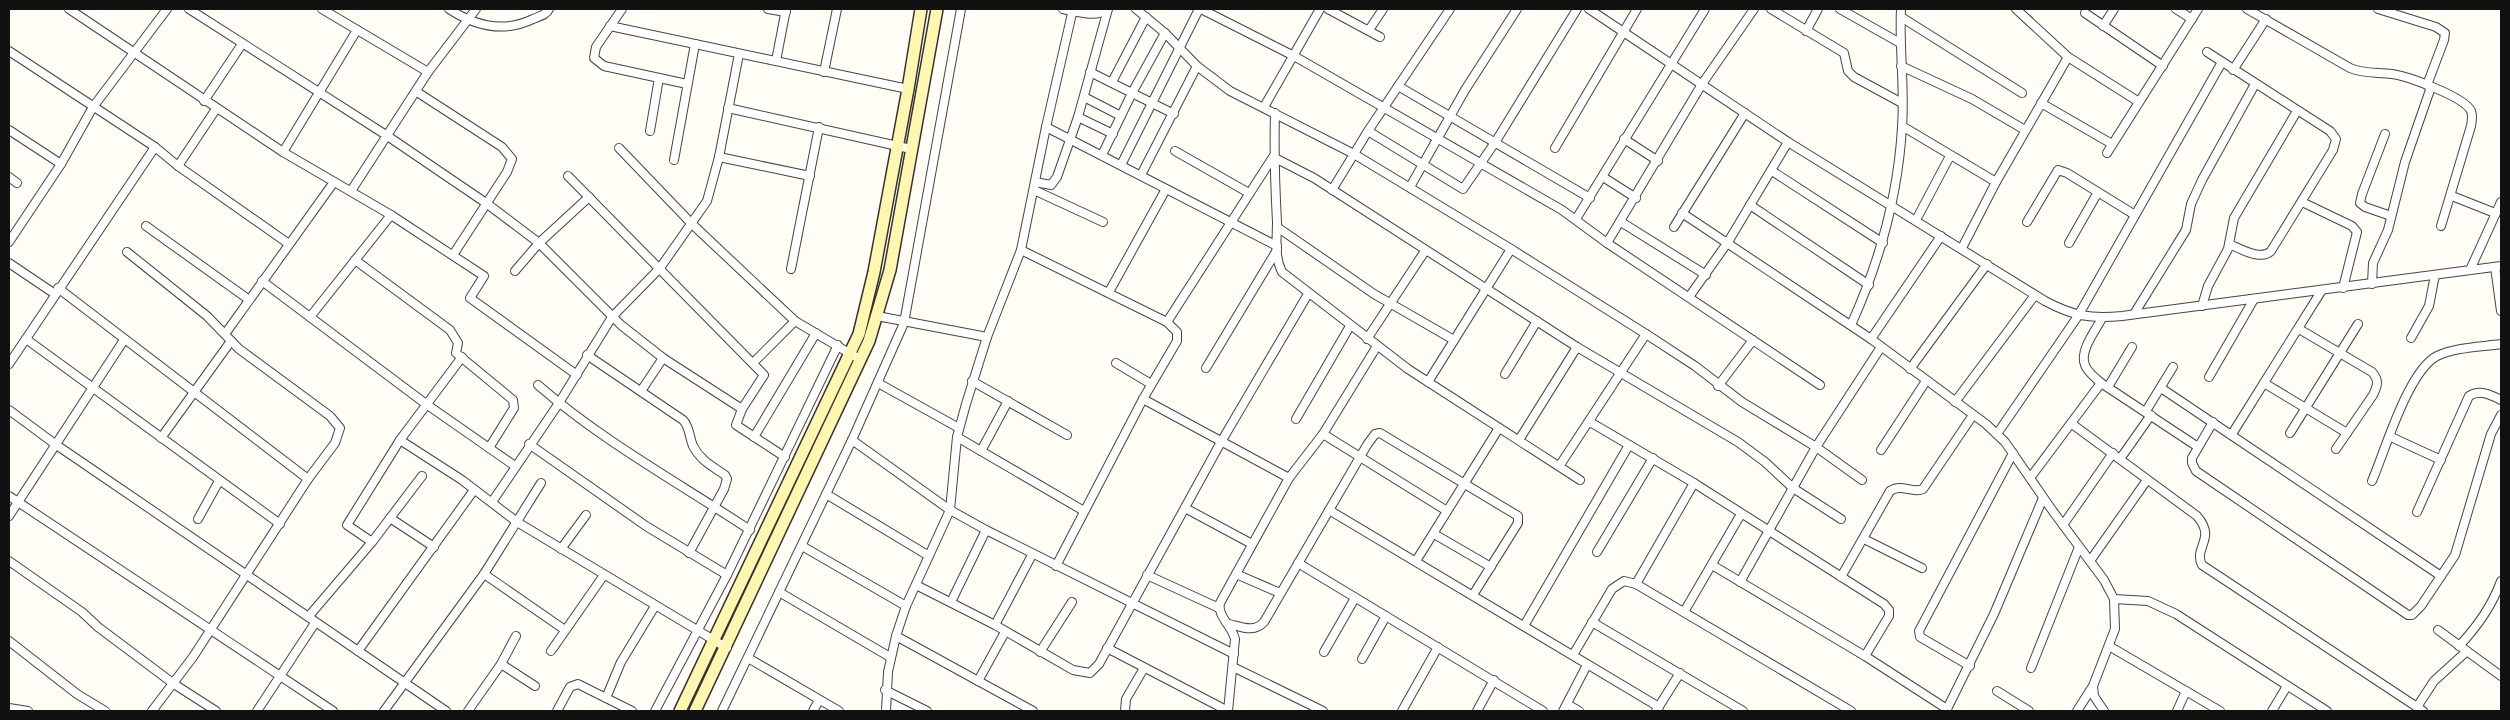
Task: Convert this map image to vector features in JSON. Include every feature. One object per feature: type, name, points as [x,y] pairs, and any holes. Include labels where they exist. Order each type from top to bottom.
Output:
[{"type":"main road","points":[[680,711],[715,641],[865,318],[898,147],[921,9]]},
{"type":"main road","points":[[695,711],[727,648],[861,360],[877,316],[890,270],[937,9]]},
{"type":"street","points":[[69,9],[216,109],[283,152],[391,215],[484,276],[470,298],[577,375]]},
{"type":"street","points":[[9,242],[61,164],[93,107],[167,9]]},
{"type":"street","points":[[189,9],[319,94],[386,135],[486,203],[539,243],[612,317],[664,358],[742,409]]},
{"type":"street","points":[[322,9],[428,72]]},
{"type":"street","points":[[449,9],[466,20],[496,28],[522,24],[546,13],[549,9]]},
{"type":"street","points":[[351,191],[386,135],[417,92],[428,72],[476,9]]},
{"type":"street","points":[[622,9],[596,47],[594,58],[596,62],[604,66],[687,84]]},
{"type":"street","points":[[768,9],[786,10],[776,61]]},
{"type":"street","points":[[824,72],[837,9]]},
{"type":"street","points":[[722,711],[852,440],[904,322],[961,9]]},
{"type":"street","points":[[1063,9],[1091,14],[1100,13],[1108,9]]},
{"type":"street","points":[[1035,186],[1054,183],[1078,117],[1108,9]]},
{"type":"street","points":[[1136,9],[1178,46],[1197,66],[1230,91],[1275,112],[1354,154],[1512,249],[1695,366],[1718,386],[1816,447],[1862,480]]},
{"type":"street","points":[[1121,165],[1178,46],[1200,9],[1294,56],[1576,219],[1607,243],[1820,385]]},
{"type":"street","points":[[1264,107],[1320,9]]},
{"type":"street","points":[[1328,9],[1380,37]]},
{"type":"street","points":[[1369,30],[1383,9]]},
{"type":"street","points":[[1332,190],[1368,131],[1450,9]]},
{"type":"street","points":[[1410,187],[1450,116],[1517,9]]},
{"type":"street","points":[[1368,131],[1463,189],[1496,141],[1577,9]]},
{"type":"street","points":[[1589,9],[1788,142],[1962,248],[2035,295],[2055,307],[2078,316],[2102,318],[2498,267],[2501,311]]},
{"type":"street","points":[[1554,148],[1638,9]]},
{"type":"street","points":[[1576,219],[1705,9]]},
{"type":"street","points":[[1607,243],[1636,198],[1702,84],[1754,9]]},
{"type":"street","points":[[1771,9],[1844,53],[1848,71],[1854,77],[1902,103]]},
{"type":"street","points":[[1806,31],[1818,9]]},
{"type":"street","points":[[1840,9],[1900,43]]},
{"type":"street","points":[[1852,325],[1869,285],[1883,243],[1892,207],[1902,126],[1901,9]]},
{"type":"street","points":[[2016,9],[2068,57],[2139,102]]},
{"type":"street","points":[[2103,26],[2114,9]]},
{"type":"street","points":[[2176,9],[2192,19]]},
{"type":"street","points":[[2107,152],[2198,9]]},
{"type":"street","points":[[2247,9],[2359,72],[2392,74],[2429,86],[2457,98],[2471,111],[2471,126],[2452,196],[2441,226]]},
{"type":"street","points":[[2372,284],[2373,264],[2388,230],[2405,162],[2445,32],[2436,27],[2378,9]]},
{"type":"street","points":[[886,711],[885,690],[890,657],[896,636],[906,606],[950,510],[959,428],[987,337],[1021,250],[1073,10]]},
{"type":"street","points":[[2085,13],[2163,66]]},
{"type":"street","points":[[1112,82],[1146,17]]},
{"type":"street","points":[[1901,18],[2022,93]]},
{"type":"street","points":[[2233,70],[2266,19]]},
{"type":"street","points":[[610,26],[908,89]]},
{"type":"street","points":[[283,152],[357,30]]},
{"type":"street","points":[[1102,155],[1164,33]]},
{"type":"street","points":[[204,101],[242,44]]},
{"type":"street","points":[[674,160],[695,44]]},
{"type":"street","points":[[9,51],[155,147],[178,166],[288,244]]},
{"type":"street","points":[[2207,52],[2330,132],[2336,139],[2333,150],[2268,254],[2260,255],[2229,244]]},
{"type":"street","points":[[492,502],[529,444],[559,403],[612,317],[660,268],[707,201],[719,157],[739,54]]},
{"type":"street","points":[[1962,248],[1996,182],[2068,57]]},
{"type":"street","points":[[1997,434],[2078,316],[2222,62]]},
{"type":"street","points":[[1141,175],[1197,66]]},
{"type":"street","points":[[1901,66],[1972,99],[2025,130]]},
{"type":"street","points":[[1090,72],[1174,114]]},
{"type":"street","points":[[650,131],[659,78]]},
{"type":"street","points":[[2134,314],[2186,230],[2191,204],[2202,180],[2255,84]]},
{"type":"street","points":[[1398,86],[1496,141],[1590,198]]},
{"type":"street","points":[[417,92],[510,154],[512,159],[510,166],[453,255]]},
{"type":"street","points":[[1084,97],[1121,116]]},
{"type":"street","points":[[2041,103],[2112,144]]},
{"type":"street","points":[[728,108],[819,127],[898,147],[911,148]]},
{"type":"street","points":[[178,166],[216,109]]},
{"type":"street","points":[[2202,306],[2208,286],[2229,244],[2234,218],[2297,111]]},
{"type":"street","points":[[1275,112],[1273,157],[1277,248],[1282,272],[1350,326],[1428,382],[1560,465],[1580,480]]},
{"type":"street","points":[[1674,227],[1745,113]]},
{"type":"street","points":[[1078,117],[1113,134]]},
{"type":"street","points":[[1902,126],[1996,182]]},
{"type":"street","points":[[791,269],[819,127]]},
{"type":"street","points":[[1046,128],[1141,175],[1277,248]]},
{"type":"street","points":[[9,130],[61,164]]},
{"type":"street","points":[[2385,134],[2360,202],[2365,207],[2391,216]]},
{"type":"street","points":[[1624,139],[1658,161]]},
{"type":"street","points":[[1689,297],[1728,242],[1788,142]]},
{"type":"street","points":[[9,364],[56,291],[155,147]]},
{"type":"street","points":[[619,148],[692,224],[795,321],[861,360]]},
{"type":"street","points":[[1175,151],[1249,193]]},
{"type":"street","points":[[1916,220],[1950,156]]},
{"type":"street","points":[[719,157],[810,176]]},
{"type":"street","points":[[1273,157],[1332,190],[1425,252],[1486,288],[1577,347],[1738,442],[1793,488],[1841,519]]},
{"type":"street","points":[[1167,322],[1273,157]]},
{"type":"street","points":[[2027,222],[2058,170],[2067,173],[2135,216]]},
{"type":"street","points":[[1772,171],[1883,243]]},
{"type":"street","points":[[568,176],[764,375],[742,409],[736,425],[785,457]]},
{"type":"street","points":[[9,177],[17,183]]},
{"type":"street","points":[[1603,177],[1636,198]]},
{"type":"street","points":[[225,334],[334,182]]},
{"type":"street","points":[[1035,186],[1103,222]]},
{"type":"street","points":[[1109,292],[1166,189]]},
{"type":"street","points":[[2069,244],[2098,192]]},
{"type":"street","points":[[515,270],[539,243],[589,196]]},
{"type":"street","points":[[2452,196],[2495,213]]},
{"type":"street","points":[[2302,202],[2352,226],[2357,232],[2343,288]]},
{"type":"street","points":[[2470,270],[2501,202]]},
{"type":"street","points":[[1750,205],[1869,285]]},
{"type":"street","points":[[1682,213],[1852,325],[1997,434],[2013,453],[2043,498],[2090,561],[2114,599],[2115,629],[2093,686],[2077,711]]},
{"type":"street","points":[[310,317],[391,215]]},
{"type":"street","points":[[1621,222],[1706,275]]},
{"type":"street","points":[[146,226],[248,300]]},
{"type":"street","points":[[1277,227],[1390,304],[1454,340]]},
{"type":"street","points":[[1871,339],[1941,236]]},
{"type":"street","points":[[1206,368],[1277,248]]},
{"type":"street","points":[[1428,382],[1512,249]]},
{"type":"street","points":[[1021,250],[1167,322],[1176,332],[1177,341],[1151,384],[1056,566]]},
{"type":"street","points":[[127,252],[206,316],[231,341],[337,422],[340,428],[338,436],[245,575],[211,630],[174,684],[152,711]]},
{"type":"street","points":[[1368,339],[1425,252]]},
{"type":"street","points":[[355,260],[450,330],[458,343],[456,353],[510,397],[515,404],[489,448]]},
{"type":"street","points":[[9,263],[56,291],[124,340],[308,479]]},
{"type":"street","points":[[1910,370],[1987,264]]},
{"type":"street","points":[[2411,338],[2429,306],[2435,275]]},
{"type":"street","points":[[262,281],[426,404],[515,466]]},
{"type":"street","points":[[2232,434],[2322,290]]},
{"type":"street","points":[[916,585],[995,625],[1040,652],[1086,674],[1094,670],[1221,442],[1308,294]]},
{"type":"street","points":[[1955,402],[2035,295]]},
{"type":"street","points":[[2209,377],[2254,299]]},
{"type":"street","points":[[877,316],[987,337]]},
{"type":"street","points":[[2102,318],[2088,344],[2084,360],[2088,370],[2105,385],[2198,447]]},
{"type":"street","points":[[752,363],[795,321]]},
{"type":"street","points":[[1506,374],[1537,321]]},
{"type":"street","points":[[2290,433],[2358,324]]},
{"type":"street","points":[[1296,419],[1350,326]]},
{"type":"street","points":[[2299,329],[2372,372],[2377,379],[2378,386],[2336,449]]},
{"type":"street","points":[[754,437],[816,333]]},
{"type":"street","points":[[1560,465],[1622,374],[1646,334]]},
{"type":"street","points":[[26,339],[280,524]]},
{"type":"street","points":[[9,516],[92,386],[124,340]]},
{"type":"street","points":[[1718,386],[1753,340]]},
{"type":"street","points":[[161,438],[231,341]]},
{"type":"street","points":[[2372,481],[2410,389],[2424,368],[2435,357],[2450,352],[2501,344]]},
{"type":"street","points":[[655,711],[750,530],[838,346]]},
{"type":"street","points":[[1219,608],[1289,478],[1322,434],[1377,346]]},
{"type":"street","points":[[1519,440],[1577,347]]},
{"type":"street","points":[[1740,582],[1816,447],[1881,347]]},
{"type":"street","points":[[2030,478],[2105,385],[2132,347]]},
{"type":"street","points":[[587,355],[687,423],[693,445],[702,459],[725,475],[726,484],[689,553]]},
{"type":"street","points":[[372,542],[347,525],[400,440],[462,357]]},
{"type":"street","points":[[641,392],[664,358]]},
{"type":"street","points":[[1116,363],[1151,384]]},
{"type":"street","points":[[2120,459],[2174,367]]},
{"type":"street","points":[[972,381],[1067,435]]},
{"type":"street","points":[[1880,450],[1926,381]]},
{"type":"street","points":[[878,383],[959,428]]},
{"type":"street","points":[[2264,383],[2347,433]]},
{"type":"street","points":[[538,385],[559,403],[750,530]]},
{"type":"street","points":[[2161,388],[2441,576]]},
{"type":"street","points":[[2417,512],[2469,396],[2474,392],[2482,392],[2501,400]]},
{"type":"street","points":[[1143,399],[1289,478]]},
{"type":"street","points":[[981,451],[1008,401]]},
{"type":"street","points":[[9,410],[55,444],[245,575],[309,616],[315,623],[446,711]]},
{"type":"street","points":[[1842,577],[1890,491],[1900,487],[1919,491],[1923,489],[1973,415]]},
{"type":"street","points":[[2213,422],[2192,458],[2196,471],[2403,613],[2412,615],[2416,612],[2455,555],[2463,534],[2492,434],[2501,415]]},
{"type":"street","points":[[1590,422],[1694,483],[1768,532],[1884,604],[1889,610],[1886,623],[1865,656]]},
{"type":"street","points":[[2072,424],[2197,516],[2206,531],[2199,554],[2202,565],[2420,709],[2434,681],[2467,651]]},
{"type":"street","points":[[1416,561],[1434,534],[1462,483],[1499,428]]},
{"type":"street","points":[[1229,624],[1252,629],[1259,627],[1360,458],[1376,434],[1380,433],[1515,514],[1519,519],[1473,595]]},
{"type":"street","points":[[1322,434],[1447,511]]},
{"type":"street","points":[[958,437],[1084,511]]},
{"type":"street","points":[[2391,437],[2441,460]]},
{"type":"street","points":[[400,440],[492,502],[517,522],[727,648]]},
{"type":"street","points":[[852,440],[950,510],[1032,555],[1132,602],[1234,654]]},
{"type":"street","points":[[529,444],[646,526],[727,575]]},
{"type":"street","points":[[1524,626],[1630,444]]},
{"type":"street","points":[[1970,666],[1924,639],[1918,631],[2013,453]]},
{"type":"street","points":[[2062,524],[2113,453]]},
{"type":"street","points":[[1597,552],[1653,458]]},
{"type":"street","points":[[309,616],[372,542],[422,476]]},
{"type":"street","points":[[2090,561],[2147,480]]},
{"type":"street","points":[[198,519],[219,481]]},
{"type":"street","points":[[384,711],[484,574],[541,483]]},
{"type":"street","points":[[1636,584],[1694,483]]},
{"type":"street","points":[[358,651],[474,490]]},
{"type":"street","points":[[826,494],[929,556]]},
{"type":"street","points":[[9,496],[333,711]]},
{"type":"street","points":[[1712,566],[1865,656],[1946,710],[1970,666],[2043,498]]},
{"type":"street","points":[[1185,508],[1252,544]]},
{"type":"street","points":[[1329,510],[1573,655],[1657,709],[1680,673]]},
{"type":"street","points":[[1684,612],[1741,514]]},
{"type":"street","points":[[561,549],[586,515]]},
{"type":"street","points":[[390,518],[434,547]]},
{"type":"street","points":[[951,602],[986,530]]},
{"type":"street","points":[[1434,534],[1491,567]]},
{"type":"street","points":[[1864,539],[1922,568]]},
{"type":"street","points":[[802,546],[906,606]]},
{"type":"street","points":[[2031,668],[2079,547]]},
{"type":"street","points":[[995,625],[1032,555]]},
{"type":"street","points":[[9,561],[82,612],[98,627],[174,684],[216,711]]},
{"type":"street","points":[[1298,563],[1543,711]]},
{"type":"street","points":[[484,574],[565,630]]},
{"type":"street","points":[[1236,574],[1280,593]]},
{"type":"street","points":[[551,651],[604,575]]},
{"type":"street","points":[[1107,648],[1228,711],[1234,667],[1235,639],[1229,624],[1219,608],[1147,575]]},
{"type":"street","points":[[1573,655],[1616,585],[1624,581],[1636,584],[1851,711]]},
{"type":"street","points":[[2459,646],[2476,627],[2494,601],[2501,581]]},
{"type":"street","points":[[779,592],[890,657]]},
{"type":"street","points":[[1324,652],[1355,598]]},
{"type":"street","points":[[2114,599],[2133,599],[2161,606],[2327,711]]},
{"type":"street","points":[[2494,601],[2501,607]]},
{"type":"street","points":[[1040,652],[1072,602]]},
{"type":"street","points":[[606,698],[621,662],[655,606]]},
{"type":"street","points":[[1362,659],[1386,616]]},
{"type":"street","points":[[1592,622],[1743,711]]},
{"type":"street","points":[[257,711],[315,623]]},
{"type":"street","points":[[2438,630],[2501,676]]},
{"type":"street","points":[[978,681],[1005,632]]},
{"type":"street","points":[[468,711],[501,664],[516,636]]},
{"type":"street","points":[[896,636],[1033,711]]},
{"type":"street","points":[[9,641],[78,694],[105,711]]},
{"type":"street","points":[[2109,646],[2186,691],[2211,709],[2220,711]]},
{"type":"street","points":[[1402,711],[1438,647]]},
{"type":"street","points":[[748,658],[839,711]]},
{"type":"street","points":[[501,664],[535,686]]},
{"type":"street","points":[[1579,711],[1565,708],[1587,665]]},
{"type":"street","points":[[1234,667],[1323,711]]},
{"type":"street","points":[[1125,711],[1126,699],[1144,668]]},
{"type":"street","points":[[1477,711],[1494,680]]},
{"type":"street","points":[[557,711],[567,692],[574,685],[584,686],[632,711]]},
{"type":"street","points":[[2093,686],[2094,696],[2104,711]]},
{"type":"street","points":[[2272,711],[2287,686]]},
{"type":"street","points":[[885,690],[927,711]]},
{"type":"street","points":[[2177,711],[2186,691]]},
{"type":"street","points":[[1997,692],[2029,711]]},
{"type":"street","points":[[813,711],[819,700]]},
{"type":"street","points":[[9,708],[28,711]]}]
